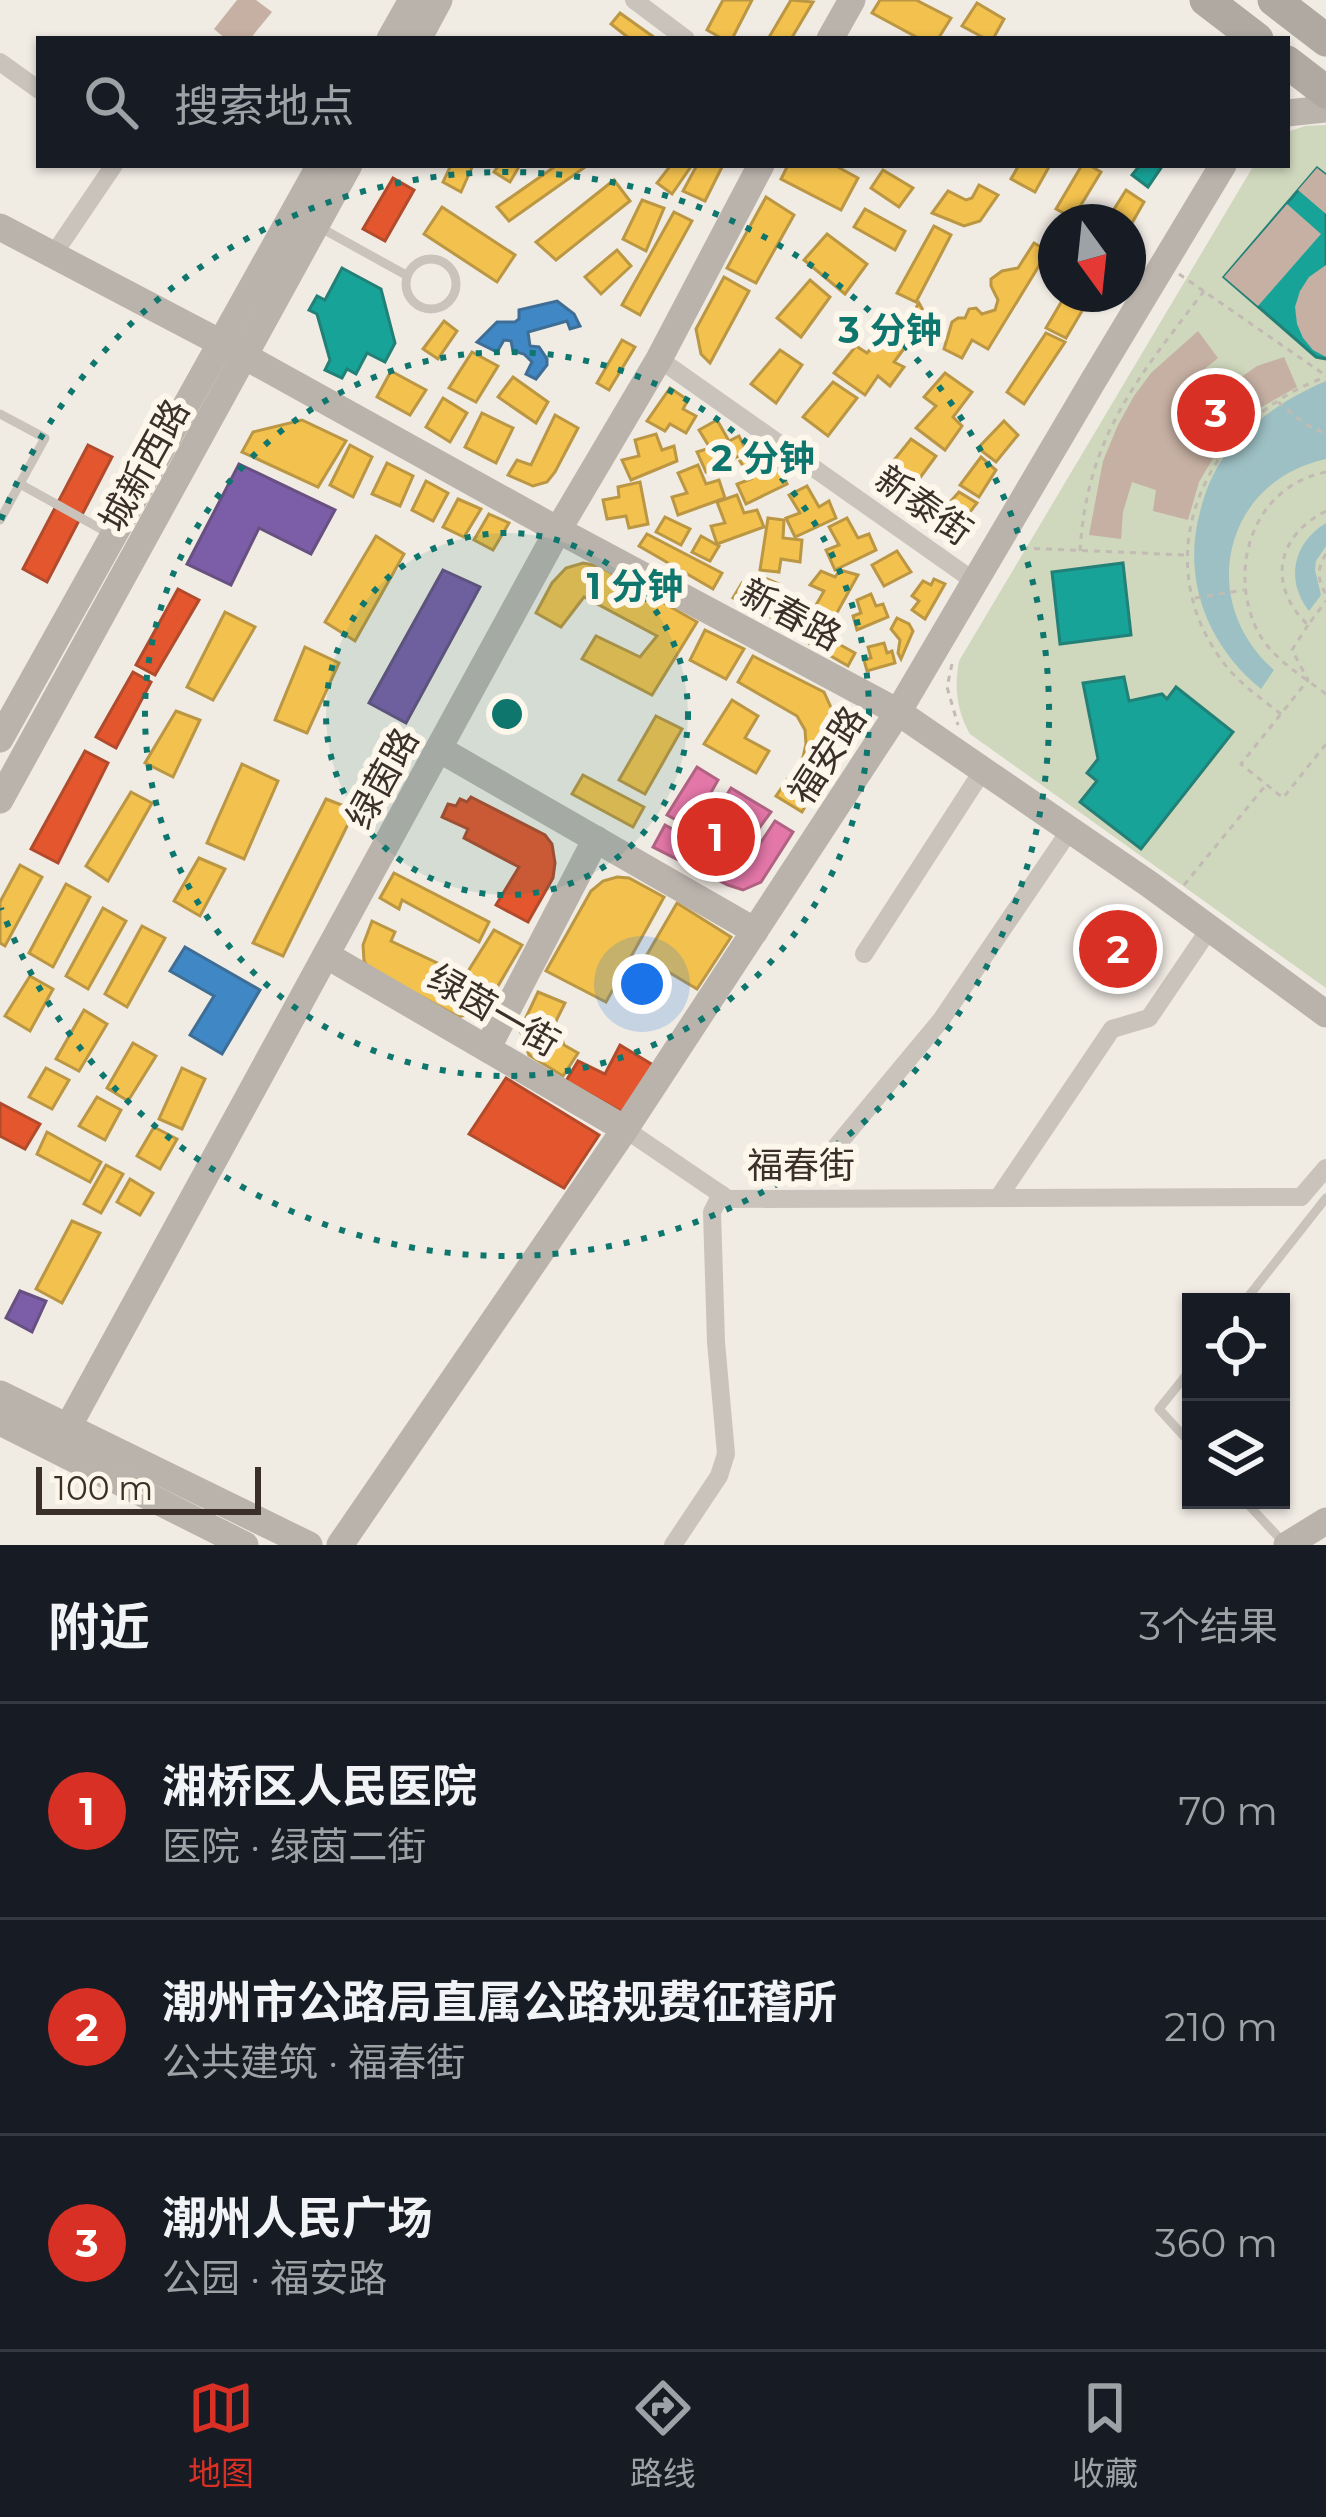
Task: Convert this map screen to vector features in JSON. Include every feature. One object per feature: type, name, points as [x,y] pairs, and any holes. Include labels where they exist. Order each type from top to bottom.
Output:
[{"type":"highway","points":[[1274,0],[1323,32]]},
{"type":"highway","points":[[1290,67],[1326,92]]},
{"type":"street","points":[[392,36],[412,0]]},
{"type":"street","points":[[420,36],[439,0]]},
{"type":"street","points":[[634,0],[682,36]]},
{"type":"street","points":[[832,36],[852,0]]},
{"type":"street","points":[[0,62],[36,88]]},
{"type":"street","points":[[1290,112],[1326,110]]},
{"type":"street","points":[[53,255],[112,168]]},
{"type":"street","name":"城新西路","points":[[0,739],[318,168]]},
{"type":"street","name":"城新西路","points":[[0,800],[347,168]]},
{"type":"street","name":"绿茵路","points":[[68,1427],[558,530],[659,359],[759,168]]},
{"type":"street","name":"福安路","points":[[340,1545],[625,1130],[898,712],[1221,168]]},
{"type":"street","name":"新春路","points":[[0,227],[898,712],[1326,1014]]},
{"type":"street","name":"新泰街","points":[[659,359],[974,581]]},
{"type":"street","points":[[439,748],[754,931]]},
{"type":"street","points":[[864,953],[982,770]]},
{"type":"street","points":[[829,1155],[941,1020],[1070,830]]},
{"type":"street","points":[[488,1047],[596,839]]},
{"type":"street","points":[[998,1198],[1112,1029],[1149,1018],[1210,928]]},
{"type":"street","name":"绿茵一街","points":[[326,955],[625,1130]]},
{"type":"street","name":"福春街","points":[[625,1130],[728,1199],[1300,1197],[1326,1168]]},
{"type":"street","points":[[673,1545],[719,1476],[726,1454],[712,1212],[721,1194]]},
{"type":"street","points":[[0,1394],[309,1545]]},
{"type":"street","points":[[0,1422],[245,1545]]},
{"type":"street","points":[[1286,1545],[1326,1526]]},
{"type":"street","points":[[1312,1545],[1326,1526]]},
{"type":"lane","points":[[316,225],[406,274]]},
{"type":"lane","points":[[441,261],[453,272],[456,288],[447,303],[424,308],[406,291],[406,274],[417,262],[441,261]]},
{"type":"lane","points":[[0,414],[45,438],[0,520]]},
{"type":"lane","points":[[20,484],[113,535]]},
{"type":"lane","points":[[1251,1293],[1326,1198]]},
{"type":"lane","points":[[1182,1380],[1159,1409],[1182,1434]]},
{"type":"lane","points":[[1252,1509],[1286,1545]]},
{"type":"path","points":[[1179,274],[1326,376],[1237,434],[1210,469],[1188,536],[1205,632],[1234,676],[1281,714]]},
{"type":"path","points":[[1080,550],[1088,487],[1102,443],[1143,372],[1204,291]]},
{"type":"path","points":[[1279,403],[1326,434]]},
{"type":"path","points":[[1326,472],[1294,483],[1276,496],[1253,530],[1245,568],[1246,590],[1268,646],[1326,694]]},
{"type":"path","points":[[1308,625],[1288,601],[1283,559],[1294,535],[1326,511]]},
{"type":"path","points":[[1018,548],[1188,555]]},
{"type":"path","points":[[1308,680],[1292,650],[1326,597],[1319,572],[1326,554]]},
{"type":"path","points":[[1196,597],[1246,590]]},
{"type":"path","points":[[958,726],[947,687],[959,651]]},
{"type":"path","points":[[1308,680],[1241,764],[1283,798],[1326,744]]},
{"type":"path","points":[[1179,891],[1267,784]]},
{"type":"green space","points":[[1326,125],[1326,988],[970,734],[959,708],[957,681],[959,661],[1252,168],[1290,168],[1290,131]]},
{"type":"water","points":[[1326,381],[1326,459],[1291,472],[1263,492],[1244,518],[1232,547],[1229,579],[1235,611],[1250,642],[1274,670],[1261,689],[1226,651],[1203,607],[1194,559],[1201,508],[1214,474],[1235,443],[1277,407]]},
{"type":"water","points":[[1326,523],[1326,546],[1315,570],[1321,595],[1309,611],[1297,587],[1296,563],[1306,541]]},
{"type":"building: 住宅","points":[[723,0],[752,0],[734,36],[707,30]]},
{"type":"building: 住宅","points":[[791,0],[813,2],[793,36],[770,36]]},
{"type":"building: 住宅","points":[[880,0],[916,0],[951,18],[940,36],[914,36],[872,13]]},
{"type":"building: 住宅","points":[[977,3],[1004,19],[995,36],[980,36],[962,26]]},
{"type":"building: 住宅","points":[[620,13],[652,36],[626,36],[611,24]]},
{"type":"building: 住宅","points":[[450,168],[472,168],[461,192],[443,182]]},
{"type":"building: 住宅","points":[[497,168],[518,168],[510,182],[494,172]]},
{"type":"building: 住宅","points":[[553,168],[584,168],[509,221],[497,207]]},
{"type":"building: 住宅","points":[[669,168],[690,168],[672,194],[657,183]]},
{"type":"building: 住宅","points":[[695,168],[722,168],[705,201],[683,191]]},
{"type":"building: 住宅","points":[[786,168],[840,168],[858,178],[841,210],[781,179]]},
{"type":"building: 住宅","points":[[1017,168],[1048,168],[1035,192],[1011,179]]},
{"type":"building: 住宅","points":[[1080,168],[1101,172],[1082,204],[1059,204]]},
{"type":"building: 住宅","points":[[883,170],[913,188],[899,207],[871,188]]},
{"type":"building: 住宅","points":[[614,180],[630,201],[556,260],[536,242]]},
{"type":"building: 住宅","points":[[979,185],[998,195],[980,221],[964,226],[932,213],[948,191],[966,200]]},
{"type":"building: 住宅","points":[[1126,190],[1144,202],[1143,204],[1117,204]]},
{"type":"building: 住宅","points":[[766,197],[794,215],[756,283],[727,268]]},
{"type":"building: 住宅","points":[[642,200],[664,208],[646,251],[623,239]]},
{"type":"building: 住宅","points":[[442,207],[515,255],[497,282],[424,234]]},
{"type":"building: 住宅","points":[[865,209],[905,231],[895,250],[854,227]]},
{"type":"building: 住宅","points":[[674,212],[692,221],[640,315],[622,305]]},
{"type":"building: 住宅","points":[[934,226],[951,235],[916,302],[897,293]]},
{"type":"building: 住宅","points":[[827,234],[867,264],[845,294],[804,260]]},
{"type":"building: 住宅","points":[[1034,243],[1038,245],[1038,267],[988,349],[972,340],[962,358],[944,349],[952,322],[965,318],[969,309],[982,314],[995,310],[998,300],[991,279],[1018,268]]},
{"type":"building: 住宅","points":[[617,250],[631,266],[601,294],[585,277]]},
{"type":"building: 住宅","points":[[724,277],[749,291],[710,363],[701,354],[696,329]]},
{"type":"building: 住宅","points":[[810,280],[830,297],[801,337],[777,318]]},
{"type":"building: 住宅","points":[[919,303],[925,321],[937,327],[925,344],[902,330]]},
{"type":"building: 住宅","points":[[1055,312],[1081,312],[1066,338],[1046,328]]},
{"type":"building: 住宅","points":[[444,321],[457,331],[438,359],[423,349]]},
{"type":"building: 住宅","points":[[886,332],[906,346],[894,362],[904,367],[890,386],[878,376],[865,395],[834,373],[856,346],[867,353]]},
{"type":"building: 住宅","points":[[1046,333],[1065,342],[1024,404],[1007,392]]},
{"type":"building: 住宅","points":[[622,340],[635,347],[609,390],[597,383]]},
{"type":"building: 住宅","points":[[780,350],[802,365],[776,403],[751,384]]},
{"type":"building: 住宅","points":[[472,352],[498,366],[476,402],[449,388]]},
{"type":"building: 住宅","points":[[391,371],[426,390],[410,415],[377,397]]},
{"type":"building: 住宅","points":[[945,373],[972,392],[953,417],[962,426],[945,450],[916,428],[936,406],[924,397]]},
{"type":"building: 住宅","points":[[513,377],[548,402],[536,423],[498,397]]},
{"type":"building: 住宅","points":[[833,382],[857,398],[828,436],[803,417]]},
{"type":"building: 住宅","points":[[670,388],[688,400],[683,409],[696,416],[686,433],[670,424],[665,431],[647,421]]},
{"type":"building: 住宅","points":[[443,398],[467,413],[450,442],[426,427]]},
{"type":"building: 住宅","points":[[482,413],[513,428],[496,463],[465,447]]},
{"type":"building: 住宅","points":[[555,415],[578,428],[555,472],[547,482],[533,486],[508,475],[517,460],[531,465]]},
{"type":"building: 住宅","points":[[302,420],[346,441],[318,487],[242,452],[253,432]]},
{"type":"building: 住宅","points":[[717,420],[729,441],[739,436],[747,452],[706,472],[697,452],[710,448],[699,430]]},
{"type":"building: 住宅","points":[[1004,421],[1018,435],[996,462],[978,448]]},
{"type":"building: 住宅","points":[[656,434],[662,450],[674,446],[677,461],[631,480],[622,460],[639,456],[635,440]]},
{"type":"building: 住宅","points":[[911,439],[936,456],[909,493],[883,474]]},
{"type":"building: 住宅","points":[[350,445],[372,457],[353,497],[330,485]]},
{"type":"building: 住宅","points":[[758,452],[770,473],[780,467],[787,484],[746,504],[737,484],[751,479],[740,461]]},
{"type":"building: 住宅","points":[[981,457],[996,470],[979,497],[960,485]]},
{"type":"building: 住宅","points":[[387,463],[413,476],[400,506],[372,494]]},
{"type":"building: 住宅","points":[[698,465],[706,484],[719,480],[725,498],[678,515],[672,497],[687,493],[678,473]]},
{"type":"building: 住宅","points":[[426,481],[448,493],[433,521],[412,510]]},
{"type":"building: 住宅","points":[[640,482],[648,524],[629,528],[626,516],[607,519],[603,500],[619,497],[618,487]]},
{"type":"building: 住宅","points":[[807,486],[819,507],[829,501],[836,518],[795,537],[786,518],[800,513],[789,495]]},
{"type":"building: 住宅","points":[[959,492],[977,503],[958,527],[941,512]]},
{"type":"building: 住宅","points":[[737,495],[744,513],[757,510],[764,527],[717,544],[711,526],[725,523],[717,502]]},
{"type":"building: 住宅","points":[[458,499],[481,509],[464,537],[443,527]]},
{"type":"building: 住宅","points":[[489,514],[509,523],[493,550],[474,540]]},
{"type":"building: 住宅","points":[[665,517],[690,529],[681,545],[656,532]]},
{"type":"building: 住宅","points":[[768,518],[784,520],[783,538],[802,540],[800,562],[781,559],[779,572],[760,570]]},
{"type":"building: 住宅","points":[[847,518],[858,538],[869,534],[876,550],[835,570],[826,550],[839,545],[829,527]]},
{"type":"building: 住宅","points":[[647,534],[722,573],[713,589],[639,546]]},
{"type":"building: 住宅","points":[[376,536],[404,554],[355,641],[325,622]]},
{"type":"building: 住宅","points":[[701,536],[719,546],[710,561],[692,552]]},
{"type":"building: 住宅","points":[[897,551],[911,572],[884,586],[872,565]]},
{"type":"building: 住宅","points":[[583,563],[599,566],[697,622],[652,695],[582,659],[596,636],[640,657],[657,636],[584,597],[561,627],[536,613],[566,568]]},
{"type":"building: 住宅","points":[[840,570],[858,575],[834,618],[816,605],[824,591],[810,585],[821,571],[835,577]]},
{"type":"building: 住宅","points":[[760,576],[779,584],[772,596],[755,587]]},
{"type":"building: 住宅","points":[[934,579],[945,584],[925,619],[912,610],[919,601],[912,596],[923,581],[931,585]]},
{"type":"building: 住宅","points":[[742,583],[789,606],[780,622],[733,598]]},
{"type":"building: 住宅","points":[[871,594],[876,606],[883,604],[888,617],[857,630],[853,616],[861,613],[857,600]]},
{"type":"building: 住宅","points":[[225,612],[255,627],[213,700],[187,687]]},
{"type":"building: 住宅","points":[[897,618],[913,631],[901,659],[900,640],[891,629]]},
{"type":"building: 住宅","points":[[705,630],[744,649],[726,679],[690,660]]},
{"type":"building: 住宅","points":[[817,632],[855,653],[848,666],[810,644]]},
{"type":"building: 住宅","points":[[884,643],[895,663],[867,671],[868,647]]},
{"type":"building: 住宅","points":[[305,647],[339,663],[307,733],[275,720]]},
{"type":"building: 住宅","points":[[753,656],[824,692],[833,712],[837,752],[802,812],[776,796],[803,757],[805,730],[797,716],[738,682]]},
{"type":"building: 住宅","points":[[732,700],[758,716],[745,738],[769,751],[756,773],[704,744]]},
{"type":"building: 住宅","points":[[176,711],[200,720],[173,777],[145,763]]},
{"type":"building: 住宅","points":[[656,716],[682,729],[645,794],[619,780]]},
{"type":"building: 住宅","points":[[242,764],[278,781],[244,859],[207,843]]},
{"type":"building: 住宅","points":[[583,775],[644,807],[633,827],[572,794]]},
{"type":"building: 住宅","points":[[131,792],[152,803],[108,881],[86,866]]},
{"type":"building: 住宅","points":[[326,799],[355,810],[283,956],[253,943]]},
{"type":"building: 住宅","points":[[199,858],[225,869],[200,916],[174,901]]},
{"type":"building: 住宅","points":[[20,865],[42,877],[5,946],[0,943],[0,902]]},
{"type":"building: 住宅","points":[[394,873],[489,922],[479,942],[402,900],[399,909],[380,898]]},
{"type":"building: 住宅","points":[[617,877],[629,878],[664,897],[606,1002],[546,971],[591,891]]},
{"type":"building: 住宅","points":[[66,884],[90,897],[53,967],[29,953]]},
{"type":"building: 住宅","points":[[677,903],[731,937],[697,989],[645,958]]},
{"type":"building: 住宅","points":[[103,908],[126,921],[88,989],[66,976]]},
{"type":"building: 住宅","points":[[372,921],[395,932],[391,941],[465,976],[494,930],[522,945],[488,1003],[459,1017],[369,968],[363,945]]},
{"type":"building: 住宅","points":[[142,926],[165,938],[127,1007],[105,994]]},
{"type":"building: 住宅","points":[[30,976],[53,989],[30,1031],[5,1016]]},
{"type":"building: 住宅","points":[[538,992],[565,1003],[556,1021],[564,1045],[578,1053],[563,1076],[529,1055],[520,1030]]},
{"type":"building: 住宅","points":[[84,1010],[107,1024],[79,1071],[56,1059]]},
{"type":"building: 住宅","points":[[133,1043],[156,1056],[128,1101],[107,1088]]},
{"type":"building: 住宅","points":[[46,1068],[69,1080],[52,1109],[29,1097]]},
{"type":"building: 住宅","points":[[182,1068],[205,1079],[182,1129],[159,1119]]},
{"type":"building: 住宅","points":[[97,1097],[121,1110],[105,1140],[79,1126]]},
{"type":"building: 住宅","points":[[154,1127],[177,1139],[160,1169],[137,1156]]},
{"type":"building: 住宅","points":[[47,1132],[101,1162],[90,1182],[37,1154]]},
{"type":"building: 住宅","points":[[106,1165],[123,1174],[101,1213],[84,1204]]},
{"type":"building: 住宅","points":[[130,1179],[153,1193],[140,1215],[117,1202]]},
{"type":"building: 住宅","points":[[72,1221],[100,1233],[62,1303],[36,1289]]},
{"type":"building: 商业","points":[[393,178],[414,190],[385,241],[363,229]]},
{"type":"building: 商业","points":[[88,445],[112,457],[47,582],[23,569]]},
{"type":"building: 商业","points":[[178,589],[199,600],[155,675],[136,665]]},
{"type":"building: 商业","points":[[133,672],[151,682],[116,748],[96,737]]},
{"type":"building: 商业","points":[[85,751],[108,763],[58,863],[31,849]]},
{"type":"building: 商业","points":[[471,797],[545,835],[552,844],[553,878],[528,922],[496,905],[519,867],[464,838],[468,829],[442,817],[448,804],[456,806],[460,799],[467,802]]},
{"type":"building: 商业","points":[[620,1045],[653,1065],[622,1112],[566,1081],[578,1061],[605,1074]]},
{"type":"building: 商业","points":[[506,1078],[599,1135],[564,1188],[469,1134]]},
{"type":"building: 商业","points":[[0,1103],[40,1124],[25,1149],[0,1136]]},
{"type":"building: 办公","points":[[239,464],[335,510],[311,554],[259,528],[231,585],[187,564]]},
{"type":"building: 办公","points":[[443,570],[480,587],[406,723],[369,703]]},
{"type":"building: 办公","points":[[20,1291],[46,1301],[32,1332],[6,1318]]},
{"type":"building: 学校","points":[[557,301],[574,314],[580,326],[570,329],[567,321],[528,332],[530,346],[539,347],[547,359],[536,379],[526,374],[532,362],[513,351],[511,341],[504,340],[497,352],[477,342],[497,322],[519,319],[519,310]]},
{"type":"building: 学校","points":[[185,947],[260,990],[222,1054],[190,1035],[214,996],[170,971]]},
{"type":"building: 医疗","points":[[697,767],[718,780],[691,828],[667,815]]},
{"type":"building: 医疗","points":[[731,788],[771,812],[752,838],[713,817]]},
{"type":"building: 医疗","points":[[775,821],[793,832],[761,882],[743,890],[653,847],[665,825],[738,865],[748,862]]},
{"type":"building: 公共","points":[[1138,168],[1161,168],[1148,187],[1132,175]]},
{"type":"building: 公共","points":[[1317,168],[1326,175],[1326,359],[1316,357],[1224,277]]},
{"type":"building: 公共","points":[[342,268],[381,289],[395,343],[385,362],[367,353],[356,374],[347,369],[342,378],[325,370],[330,360],[317,314],[309,310],[317,296],[325,300]]},
{"type":"building: 公共","points":[[1123,563],[1131,635],[1060,644],[1052,572]]},
{"type":"building: 公共","points":[[1124,677],[1129,701],[1162,694],[1167,699],[1176,687],[1233,732],[1141,849],[1080,802],[1097,781],[1087,773],[1098,759],[1083,683]]},
{"type":"building: 其他","points":[[237,0],[256,0],[272,12],[252,36],[222,36],[214,29]]},
{"type":"building: 其他","points":[[1317,168],[1326,175],[1326,214],[1298,190]]},
{"type":"building: 其他","points":[[1287,204],[1321,234],[1258,306],[1224,277]]},
{"type":"building: 其他","points":[[1326,265],[1326,357],[1303,338],[1295,307],[1309,277]]},
{"type":"building: 其他","points":[[1198,331],[1218,358],[1196,376],[1213,397],[1257,366],[1284,357],[1297,387],[1251,413],[1222,443],[1199,482],[1188,520],[1153,511],[1156,490],[1132,482],[1121,539],[1089,535],[1103,461],[1118,425],[1151,373]]},
{"type":"place","name":"潮州人民广场","points":[[1216,413]]},
{"type":"place","name":"湘桥区人民医院","points":[[716,837]]},
{"type":"place","name":"潮州市公路局直属公路规费征稽所","points":[[1118,949]]}]
